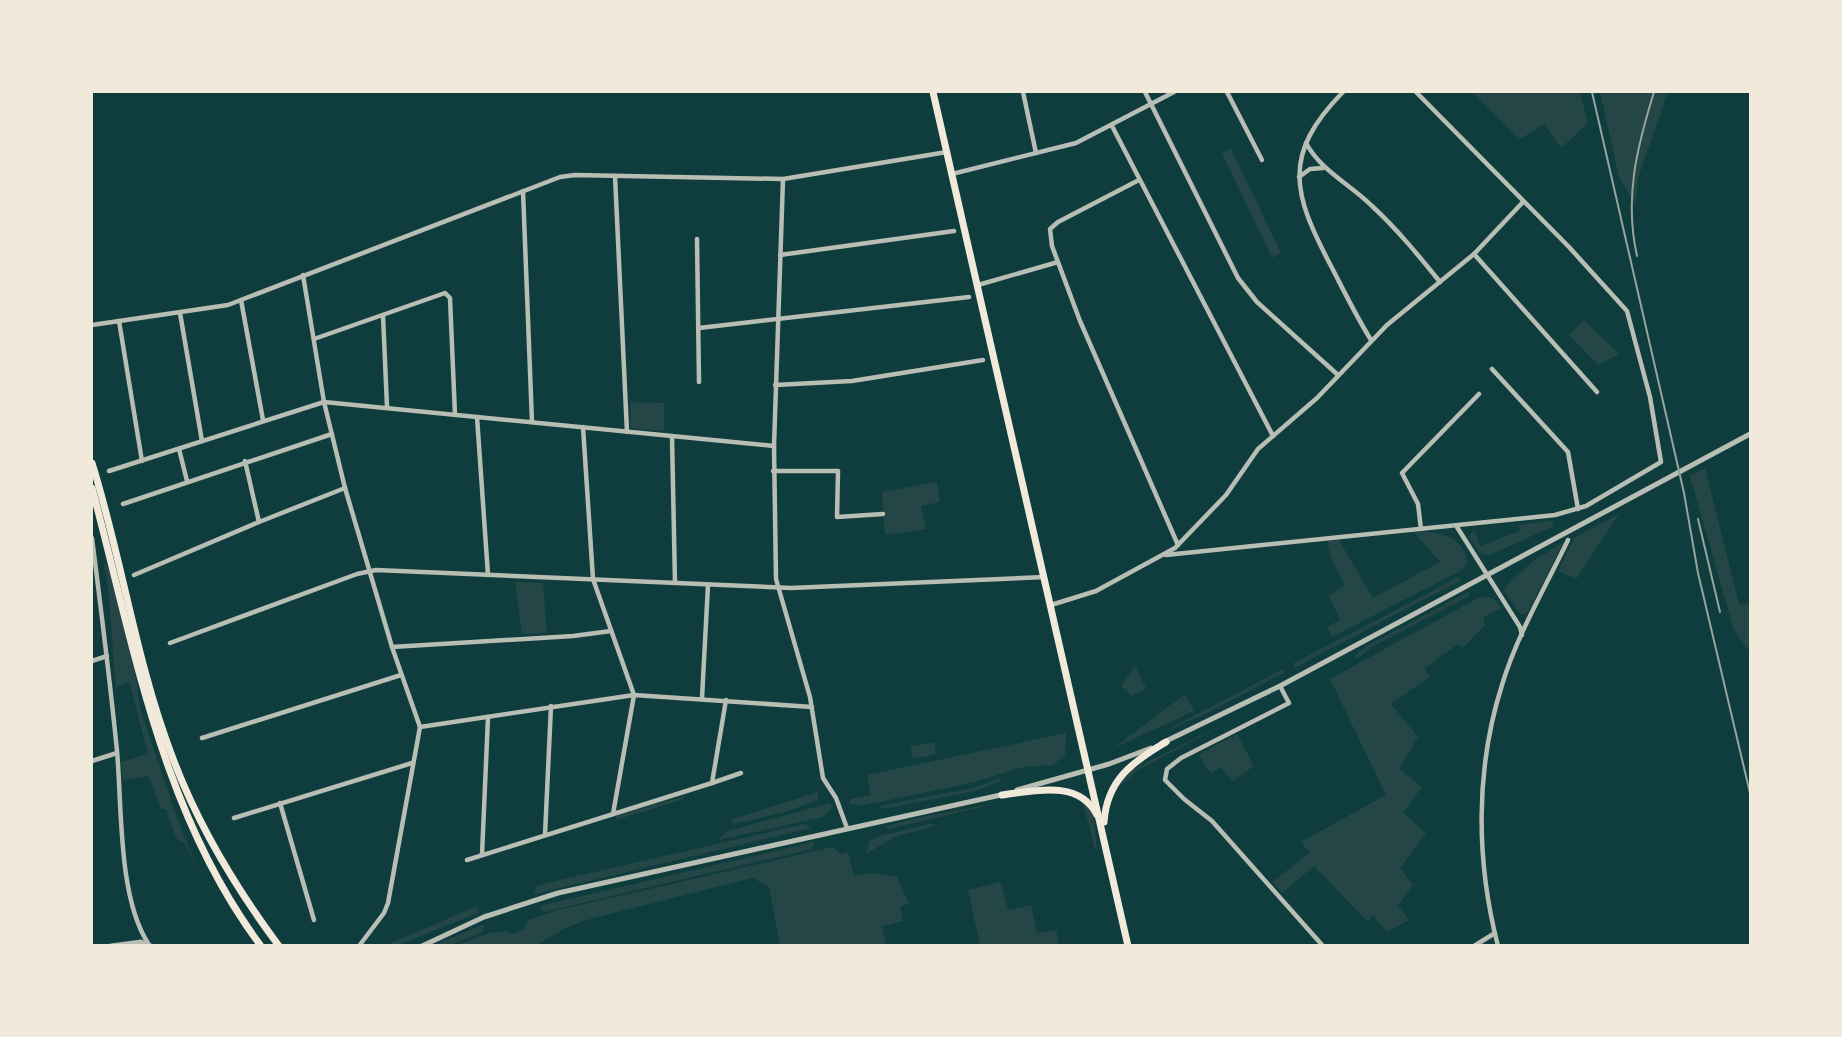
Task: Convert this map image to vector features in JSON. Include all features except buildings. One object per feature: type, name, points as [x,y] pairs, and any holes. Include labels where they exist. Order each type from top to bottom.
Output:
[{"type":"main road","points":[[933,92],[1128,945]]},
{"type":"main road","points":[[92,462],[171,754],[196,814],[218,856],[240,893],[279,945]]},
{"type":"main road","points":[[92,488],[161,749],[199,843],[229,899],[261,945]]},
{"type":"main road","points":[[1103,828],[1108,798],[1118,778],[1130,764],[1166,742]]},
{"type":"main road","points":[[1002,795],[1057,789],[1076,794],[1093,807],[1103,828]]},
{"type":"main road","points":[[251,932],[257,945]]},
{"type":"street","points":[[1023,92],[1036,153]]},
{"type":"street","points":[[1144,92],[1238,278],[1257,302],[1338,375]]},
{"type":"street","points":[[952,174],[1076,142],[1112,126],[1174,92]]},
{"type":"street","points":[[1227,92],[1262,160]]},
{"type":"street","points":[[1342,92],[1320,116],[1306,142],[1299,177],[1301,197],[1308,221],[1371,339]]},
{"type":"street","points":[[1166,555],[1457,527],[1555,515],[1578,509],[1657,467],[1661,460],[1655,422],[1627,311],[1416,92]]},
{"type":"street","points":[[1112,126],[1273,436]]},
{"type":"street","points":[[1306,142],[1323,168],[1349,185],[1373,206],[1440,282]]},
{"type":"street","points":[[92,325],[219,307],[568,176],[783,179],[947,152]]},
{"type":"street","points":[[1299,177],[1310,169],[1323,168]]},
{"type":"street","points":[[615,176],[627,432]]},
{"type":"street","points":[[783,179],[773,471],[777,587],[812,707],[823,778],[839,805],[847,828]]},
{"type":"street","points":[[1139,180],[1053,225],[1050,234],[1080,321],[1178,545]]},
{"type":"street","points":[[523,191],[532,422]]},
{"type":"street","points":[[1051,605],[1096,591],[1166,555],[1178,545],[1212,510],[1250,458],[1310,405],[1371,339],[1474,254],[1523,202]]},
{"type":"street","points":[[780,255],[954,231]]},
{"type":"street","points":[[697,238],[699,382]]},
{"type":"street","points":[[1474,254],[1597,392]]},
{"type":"street","points":[[978,285],[1058,262]]},
{"type":"street","points":[[303,275],[324,402],[345,488],[392,647],[420,727],[388,903],[384,913],[359,945]]},
{"type":"street","points":[[314,339],[442,293],[449,296],[455,415]]},
{"type":"street","points":[[699,328],[969,297]]},
{"type":"street","points":[[241,300],[263,420]]},
{"type":"street","points":[[180,313],[202,441]]},
{"type":"street","points":[[383,315],[387,407]]},
{"type":"street","points":[[119,321],[142,461]]},
{"type":"street","points":[[775,385],[852,381],[983,360]]},
{"type":"street","points":[[1492,369],[1568,452],[1578,509]]},
{"type":"street","points":[[1421,529],[1418,504],[1402,473],[1479,394]]},
{"type":"street","points":[[109,471],[324,402],[774,446]]},
{"type":"street","points":[[477,417],[488,575]]},
{"type":"street","points":[[583,427],[593,579],[634,694],[613,814]]},
{"type":"street","points":[[123,504],[332,434]]},
{"type":"street","points":[[422,945],[484,918],[558,893],[1002,795],[1137,754],[1280,686],[1750,434]]},
{"type":"street","points":[[672,436],[675,583]]},
{"type":"street","points":[[179,449],[187,481]]},
{"type":"street","points":[[245,462],[258,522]]},
{"type":"street","points":[[773,471],[838,471],[837,517],[883,514]]},
{"type":"street","points":[[134,575],[345,488]]},
{"type":"street","points":[[1457,527],[1520,627],[1522,635]]},
{"type":"street","points":[[92,537],[107,656],[128,883],[137,926],[149,944]]},
{"type":"street","points":[[1498,945],[1483,865],[1480,830],[1492,721],[1502,684],[1522,635],[1568,540]]},
{"type":"street","points":[[170,643],[369,571],[777,587],[1045,577]]},
{"type":"street","points":[[702,698],[708,585]]},
{"type":"street","points":[[392,647],[573,636],[611,631]]},
{"type":"street","points":[[92,661],[107,656]]},
{"type":"street","points":[[202,738],[401,675]]},
{"type":"street","points":[[1280,686],[1289,703],[1174,762],[1167,769],[1165,780],[1184,799],[1212,821],[1323,945]]},
{"type":"street","points":[[420,727],[634,694],[812,707]]},
{"type":"street","points":[[712,783],[726,700]]},
{"type":"street","points":[[545,835],[551,706]]},
{"type":"street","points":[[482,855],[488,717]]},
{"type":"street","points":[[92,761],[117,753]]},
{"type":"street","points":[[234,818],[412,763]]},
{"type":"street","points":[[467,860],[741,773]]},
{"type":"street","points":[[280,803],[314,920]]},
{"type":"street","points":[[1474,945],[1495,933]]},
{"type":"street","points":[[111,945],[149,944]]},
{"type":"shaded area","points":[[1472,92],[1580,92],[1588,123],[1561,148],[1544,124],[1519,140]]},
{"type":"shaded area","points":[[1600,92],[1668,92],[1638,178],[1636,205],[1619,177]]},
{"type":"shaded area","points":[[1231,149],[1281,253],[1272,258],[1222,153]]},
{"type":"shaded area","points":[[1584,320],[1619,354],[1598,365],[1569,335]]},
{"type":"shaded area","points":[[630,402],[664,403],[664,431],[631,428]]},
{"type":"shaded area","points":[[1705,468],[1739,604],[1750,605],[1750,648],[1747,649],[1734,630],[1690,476]]},
{"type":"shaded area","points":[[937,482],[940,502],[921,506],[926,529],[885,535],[882,492]]},
{"type":"shaded area","points":[[1619,514],[1576,579],[1558,571],[1575,537]]},
{"type":"shaded area","points":[[1551,521],[1554,526],[1490,555],[1479,553],[1469,537],[1474,529],[1480,546],[1520,531],[1518,525]]},
{"type":"shaded area","points":[[1414,532],[1431,532],[1455,541],[1465,554],[1467,564],[1462,570],[1332,637],[1327,627],[1340,620],[1329,596],[1345,585],[1332,561],[1327,541],[1339,540],[1373,598],[1440,562]]},
{"type":"shaded area","points":[[1564,542],[1527,613],[1520,614],[1505,592],[1505,587],[1533,561]]},
{"type":"shaded area","points":[[103,559],[112,576],[136,678],[140,708],[176,815],[197,867],[184,843],[176,838],[166,809],[161,809],[149,776],[123,780],[121,762],[148,754],[129,681],[116,688],[110,607]]},
{"type":"shaded area","points":[[1459,577],[1461,580],[1294,668],[1294,663]]},
{"type":"shaded area","points":[[515,582],[543,583],[547,633],[522,634]]},
{"type":"shaded area","points":[[1470,591],[1469,596],[1370,648],[1357,659],[1355,656],[1368,645]]},
{"type":"shaded area","points":[[1488,597],[1496,600],[1501,608],[1483,618],[1485,625],[1463,648],[1458,644],[1425,668],[1429,677],[1391,704],[1418,737],[1399,769],[1422,787],[1403,813],[1426,833],[1400,868],[1413,885],[1398,906],[1409,920],[1387,932],[1373,915],[1368,922],[1314,866],[1282,893],[1272,882],[1310,853],[1301,842],[1386,795],[1330,679],[1478,598]]},
{"type":"shaded area","points":[[1135,666],[1146,688],[1132,696],[1121,686]]},
{"type":"shaded area","points":[[1283,669],[1285,672],[1208,713],[1161,733]]},
{"type":"shaded area","points":[[1185,694],[1194,711],[1114,748]]},
{"type":"shaded area","points":[[1235,719],[1138,770],[1121,785],[1117,784],[1133,769]]},
{"type":"shaded area","points":[[1066,733],[1065,755],[1053,765],[1023,767],[975,782],[861,806],[849,803],[851,799],[871,795],[867,775]]},
{"type":"shaded area","points":[[1237,734],[1254,766],[1233,781],[1220,767],[1211,773],[1198,755]]},
{"type":"shaded area","points":[[934,742],[936,754],[913,759],[910,747]]},
{"type":"shaded area","points":[[1000,778],[1001,781],[975,791],[881,809],[880,806],[974,788]]},
{"type":"shaded area","points":[[818,792],[818,800],[785,812],[734,824],[730,820]]},
{"type":"shaded area","points":[[684,796],[684,799],[616,820],[616,816]]},
{"type":"shaded area","points":[[1082,800],[1094,816],[1097,850],[1095,849]]},
{"type":"shaded area","points":[[1003,802],[888,829],[883,827],[926,816]]},
{"type":"shaded area","points":[[831,804],[832,808],[823,817],[718,840],[727,831]]},
{"type":"shaded area","points":[[805,824],[811,828],[535,894],[534,891],[537,886],[555,881]]},
{"type":"shaded area","points":[[930,824],[938,825],[894,837],[866,854],[869,842],[876,837]]},
{"type":"shaded area","points":[[814,842],[812,849],[543,912],[539,906]]},
{"type":"shaded area","points":[[833,847],[841,854],[848,852],[854,876],[869,873],[897,876],[909,904],[900,906],[903,921],[882,926],[886,945],[780,945],[769,887],[753,878],[590,919],[565,928],[537,945],[457,945],[489,933],[505,931],[513,934],[524,930],[528,920],[558,910]]},
{"type":"shaded area","points":[[1001,882],[1008,910],[1031,905],[1037,933],[1056,930],[1059,945],[980,945],[968,890]]},
{"type":"shaded area","points":[[477,906],[478,913],[398,945],[386,945]]},
{"type":"shaded area","points":[[484,924],[483,932],[451,945],[435,945]]},
{"type":"railway","points":[[1592,92],[1684,493],[1698,573],[1750,793]]},
{"type":"railway","points":[[1637,256],[1632,214],[1634,173],[1642,133],[1654,92]]},
{"type":"railway","points":[[1698,519],[1720,612]]}]
